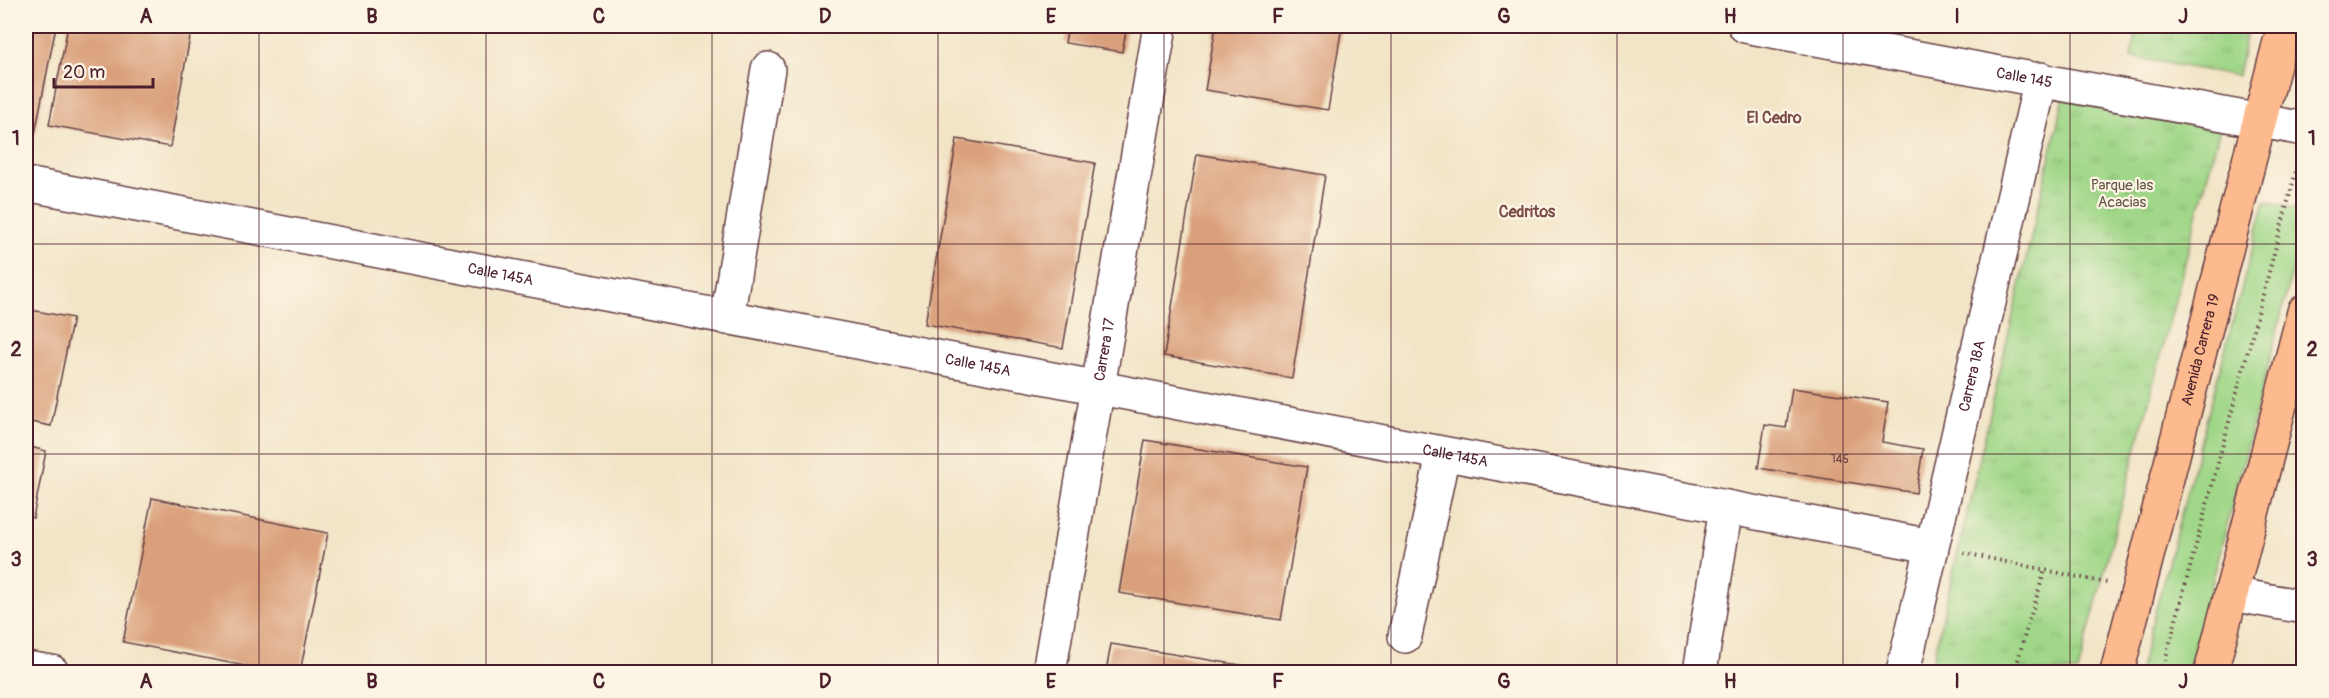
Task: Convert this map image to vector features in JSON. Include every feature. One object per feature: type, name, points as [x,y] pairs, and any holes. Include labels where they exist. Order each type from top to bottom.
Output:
[{"type":"main road","name":"Avenida Carrera 19","points":[[2117,672],[2284,26]]},
{"type":"main road","points":[[2211,672],[2304,312]]},
{"type":"street","name":"Carrera 17","points":[[1049,672],[1160,26]]},
{"type":"street","name":"Calle 145","points":[[1744,26],[2259,121],[2302,143]]},
{"type":"street","points":[[728,318],[768,69]]},
{"type":"street","name":"Carrera 18A","points":[[1903,672],[2041,80]]},
{"type":"street","name":"Calle 145A","points":[[26,184],[1931,546]]},
{"type":"street","points":[[1405,636],[1443,454]]},
{"type":"street","points":[[1700,672],[1726,507]]},
{"type":"street","points":[[2231,594],[2304,608]]},
{"type":"street","points":[[26,668],[52,672]]},
{"type":"path","points":[[2162,672],[2302,143]]},
{"type":"path","points":[[1931,546],[2139,589]]},
{"type":"path","points":[[2015,672],[2045,570]]},
{"type":"green space","points":[[2137,26],[2248,26],[2238,76],[2131,57]]},
{"type":"green space","name":"Parque las Acacias","points":[[2064,96],[2221,124],[2078,672],[1930,672]]},
{"type":"green space","points":[[2265,201],[2303,210],[2303,230],[2189,672],[2139,672]]},
{"type":"building","points":[[26,26],[56,26],[32,149],[26,147]]},
{"type":"building","points":[[68,26],[192,26],[170,147],[49,125]]},
{"type":"building","points":[[1068,26],[1127,26],[1122,52],[1065,43]]},
{"type":"building","points":[[1216,26],[1342,26],[1328,110],[1205,90]]},
{"type":"building","points":[[957,139],[1095,163],[1063,348],[925,324]]},
{"type":"building","points":[[1197,154],[1325,175],[1292,378],[1164,356]]},
{"type":"building","points":[[26,309],[73,318],[51,426],[26,421]]},
{"type":"building","points":[[1792,388],[1888,402],[1882,442],[1923,449],[1916,493],[1758,468],[1765,425],[1786,428]]},
{"type":"building","points":[[1145,440],[1307,467],[1281,620],[1119,593]]},
{"type":"building","points":[[26,446],[46,451],[33,518],[26,516]]},
{"type":"building","points":[[152,498],[328,533],[300,672],[276,672],[123,642]]},
{"type":"building","points":[[1111,644],[1277,671],[1106,672]]},
{"type":"district","name":"El Cedro","points":[[1774,118]]},
{"type":"district","name":"Cedritos","points":[[1527,212]]}]
